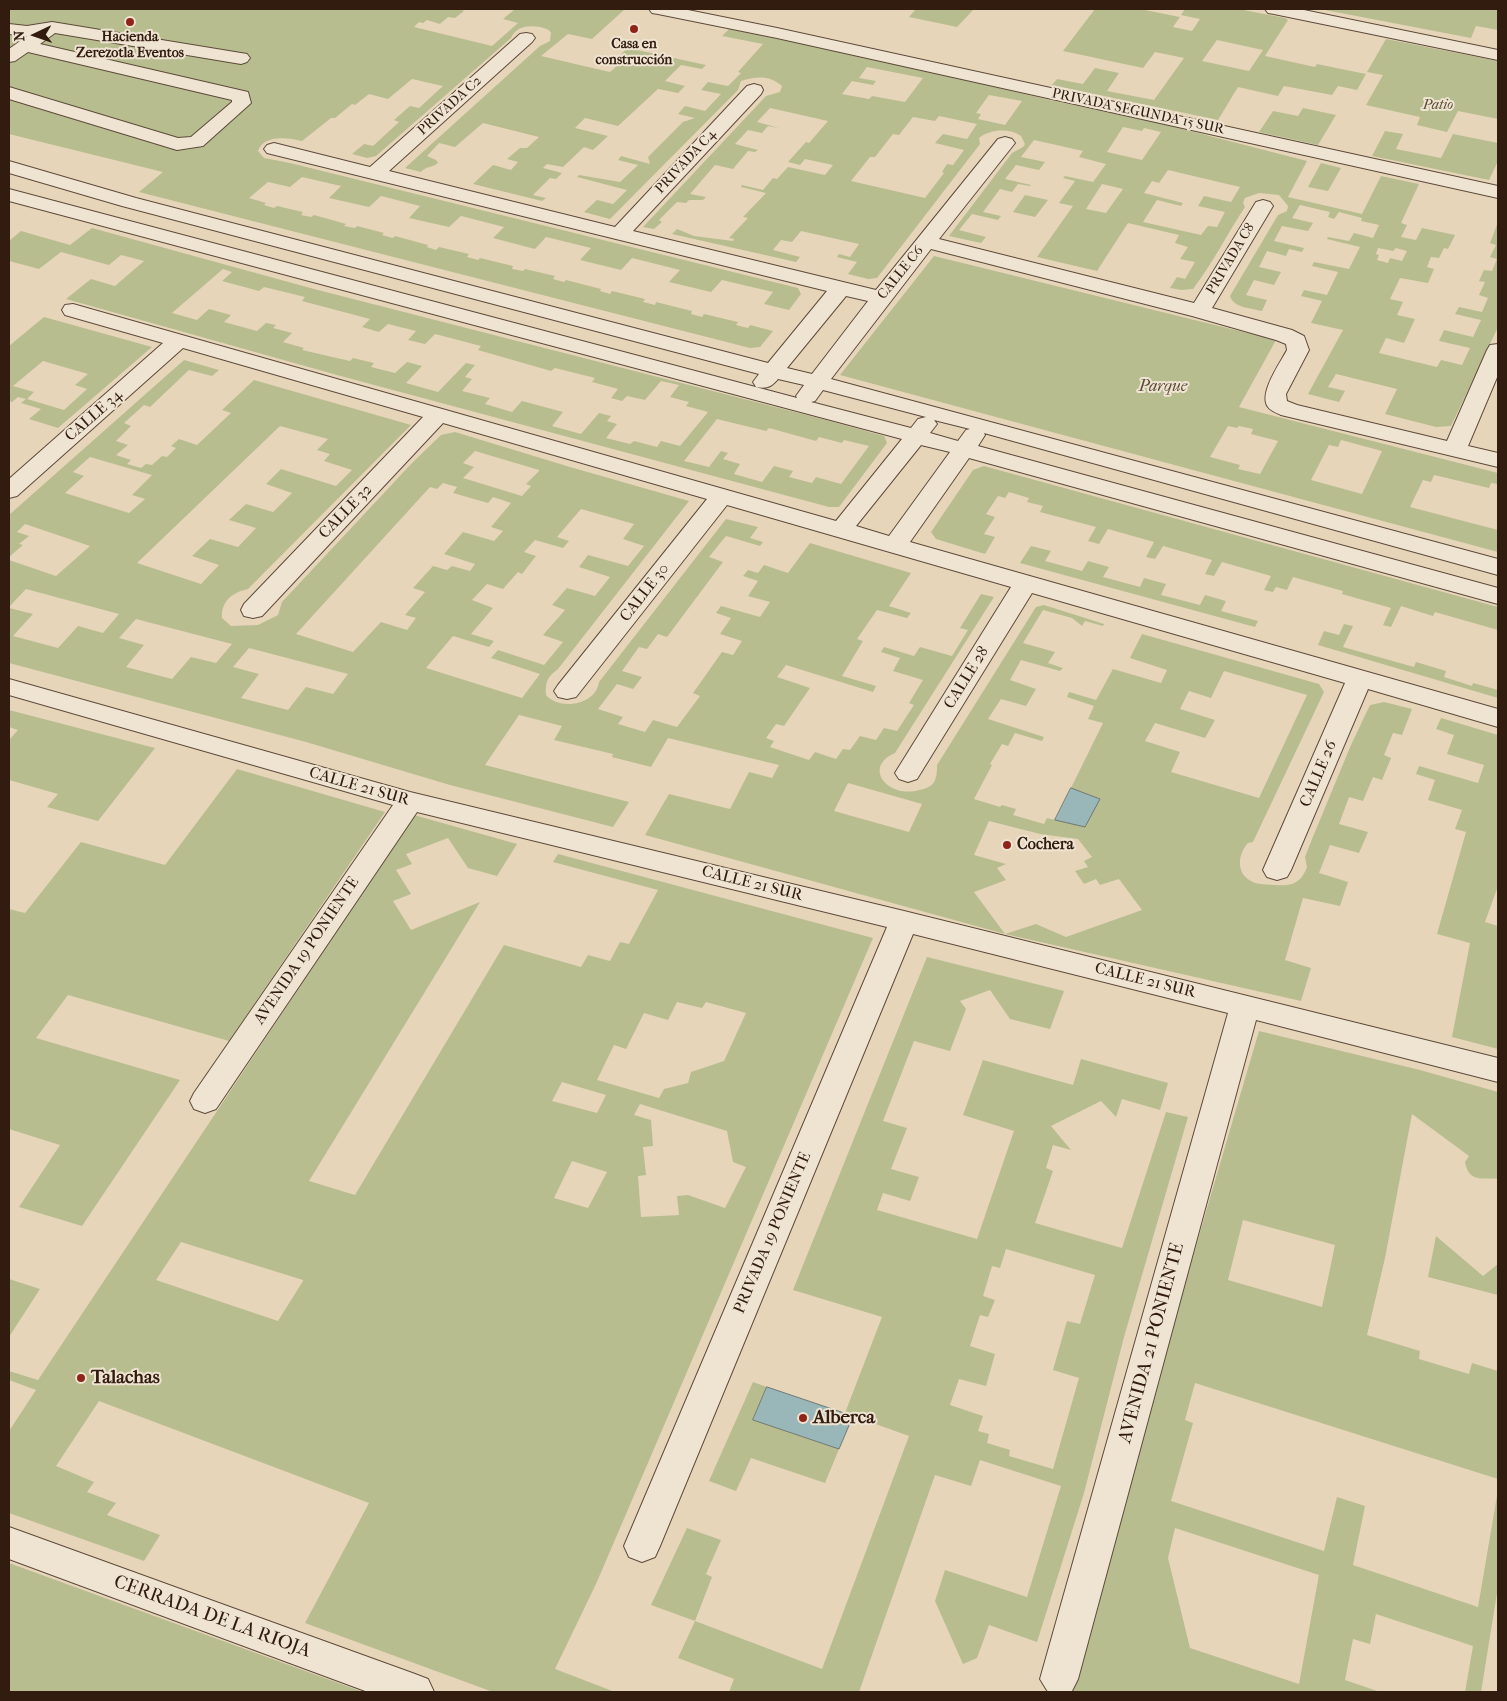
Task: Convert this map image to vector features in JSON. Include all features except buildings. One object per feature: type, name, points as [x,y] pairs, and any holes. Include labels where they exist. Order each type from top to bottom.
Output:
[{"type":"street","name":"PRIVADA SEGUNDA 15 SUR","points":[[658,9],[777,33],[1498,192]]},
{"type":"street","points":[[1274,9],[1498,55]]},
{"type":"street","points":[[9,57],[52,27]]},
{"type":"street","points":[[9,29],[27,31],[52,27],[241,58]]},
{"type":"street","name":"PRIVADA C2","points":[[374,174],[526,38]]},
{"type":"street","points":[[9,93],[177,144],[196,142],[242,103],[241,96],[25,46]]},
{"type":"street","name":"PRIVADA C4","points":[[619,234],[754,90]]},
{"type":"street","name":"CALLE C6","points":[[799,405],[881,298],[1005,143]]},
{"type":"street","points":[[274,149],[881,298]]},
{"type":"street","points":[[9,167],[129,202],[935,413],[1498,567]]},
{"type":"street","points":[[9,195],[916,436],[1447,584],[1498,596]]},
{"type":"street","points":[[102,219],[129,202]]},
{"type":"street","name":"PRIVADA C8","points":[[1200,311],[1263,206]]},
{"type":"street","points":[[178,239],[204,222]]},
{"type":"street","points":[[926,242],[1200,311],[1284,335],[1296,341],[1298,350],[1275,394],[1277,404],[1289,410],[1498,460]]},
{"type":"street","points":[[425,307],[447,286]]},
{"type":"street","points":[[754,394],[840,289]]},
{"type":"street","points":[[478,321],[499,300]]},
{"type":"street","points":[[73,310],[1498,718]]},
{"type":"street","name":"CALLE 34","points":[[9,491],[179,340]]},
{"type":"street","points":[[1455,449],[1498,350]]},
{"type":"street","points":[[841,530],[935,413]]},
{"type":"street","name":"CALLE 32","points":[[253,610],[438,415]]},
{"type":"street","points":[[895,545],[981,426]]},
{"type":"street","name":"CALLE 30","points":[[567,691],[722,496]]},
{"type":"street","points":[[1447,584],[1462,557]]},
{"type":"street","name":"CALLE 28","points":[[908,773],[1026,583]]},
{"type":"street","name":"CALLE 26","points":[[1277,870],[1360,678]]},
{"type":"street","name":"CALLE 21 SUR","points":[[9,687],[410,801],[904,921],[1498,1070]]},
{"type":"street","name":"AVENIDA 19 PONIENTE","points":[[205,1101],[410,801]]},
{"type":"street","name":"PRIVADA 19 PONIENTE","points":[[642,1546],[904,921]]},
{"type":"street","name":"AVENIDA 21 PONIENTE","points":[[1059,1679],[1245,1006]]},
{"type":"street","name":"CERRADA DE LA RIOJA","points":[[9,1543],[415,1692]]},
{"type":"green space","points":[[9,9],[463,9],[464,11],[455,18],[448,17],[440,24],[427,20],[423,23],[419,22],[414,27],[492,46],[518,23],[503,19],[515,9],[625,9],[592,39],[568,34],[541,56],[610,72],[628,56],[621,54],[628,48],[706,65],[702,69],[681,65],[665,81],[685,86],[678,93],[658,89],[618,126],[585,118],[575,128],[608,136],[593,150],[584,147],[563,167],[547,164],[543,168],[562,173],[556,179],[550,178],[533,195],[546,198],[542,201],[473,184],[493,165],[511,170],[518,162],[507,159],[520,148],[527,148],[539,137],[483,123],[455,147],[439,143],[427,156],[436,160],[438,163],[436,165],[421,172],[405,168],[540,46],[550,41],[551,33],[549,30],[534,26],[528,26],[514,33],[511,38],[376,156],[367,158],[352,154],[364,144],[373,146],[399,122],[394,120],[410,106],[419,108],[443,86],[412,79],[388,99],[369,94],[355,105],[352,104],[335,118],[331,118],[302,141],[277,138],[265,142],[258,151],[264,158],[798,288],[801,294],[789,310],[764,304],[773,292],[722,280],[711,292],[669,282],[680,270],[632,258],[621,270],[580,260],[591,248],[546,237],[535,249],[493,238],[504,227],[461,216],[449,227],[409,218],[420,206],[381,196],[369,207],[329,198],[341,186],[302,177],[290,187],[268,182],[249,198],[266,203],[264,205],[274,208],[277,206],[303,212],[301,215],[311,217],[314,215],[346,224],[344,226],[355,228],[357,226],[384,233],[382,235],[393,238],[395,236],[428,245],[427,247],[436,250],[439,247],[469,254],[467,257],[478,260],[480,258],[513,266],[512,269],[523,271],[525,269],[555,276],[553,279],[564,282],[566,280],[601,289],[600,291],[610,294],[612,291],[645,299],[643,302],[655,305],[656,302],[692,311],[691,314],[702,317],[704,314],[738,322],[736,325],[748,328],[750,325],[773,331],[760,347],[750,348],[139,192],[163,172],[9,134]]},
{"type":"green space","points":[[916,9],[974,9],[957,27],[909,17]]},
{"type":"green space","points":[[1095,9],[1140,9],[1180,17],[1173,27],[1192,31],[1200,19],[1181,15],[1185,9],[1238,9],[1288,20],[1265,56],[1315,67],[1317,64],[1366,74],[1357,90],[1338,86],[1332,95],[1284,86],[1278,96],[1238,87],[1218,120],[1052,85],[1057,79],[1083,84],[1095,68],[1119,73],[1107,91],[1154,100],[1184,58],[1155,52],[1143,68],[1063,51]],"holes":[[[1217,40],[1263,50],[1249,71],[1202,61]]]},
{"type":"green space","points":[[1320,9],[1498,9],[1498,30],[1476,26],[1471,38]]},
{"type":"green space","points":[[729,29],[864,56],[1050,100],[1167,125],[1307,161],[1288,197],[1362,214],[1381,176],[1419,184],[1401,223],[1407,225],[1401,237],[1416,240],[1422,228],[1455,235],[1448,249],[1444,248],[1439,258],[1431,257],[1427,267],[1434,269],[1428,283],[1400,278],[1390,299],[1403,302],[1397,315],[1415,319],[1404,343],[1386,338],[1379,353],[1437,367],[1441,360],[1462,365],[1470,348],[1439,341],[1444,330],[1473,337],[1481,320],[1455,314],[1459,307],[1482,312],[1488,298],[1479,295],[1485,282],[1479,281],[1484,270],[1492,271],[1497,259],[1490,257],[1496,245],[1490,243],[1498,222],[1498,327],[1451,426],[1436,427],[1385,414],[1397,389],[1336,374],[1328,387],[1345,391],[1339,402],[1308,394],[1343,330],[1311,323],[1322,301],[1301,296],[1304,290],[1327,295],[1338,272],[1312,266],[1314,262],[1349,269],[1360,247],[1327,239],[1328,237],[1349,241],[1354,233],[1373,238],[1379,225],[1361,221],[1362,218],[1339,212],[1334,219],[1328,217],[1330,212],[1300,205],[1292,218],[1313,223],[1308,231],[1282,226],[1274,241],[1304,248],[1302,252],[1289,249],[1286,256],[1267,251],[1259,267],[1281,272],[1274,285],[1254,280],[1246,295],[1267,300],[1262,311],[1239,305],[1230,296],[1278,215],[1287,211],[1288,206],[1279,195],[1259,193],[1245,198],[1243,203],[1245,207],[1193,289],[1181,290],[1170,288],[1177,277],[1185,279],[1195,262],[1180,259],[1188,247],[1175,243],[1179,235],[1128,223],[1097,271],[1037,257],[1073,206],[1059,203],[1075,181],[1063,178],[1065,176],[1093,182],[1106,164],[1079,157],[1083,151],[1034,140],[1021,157],[1045,162],[1039,170],[1016,165],[1005,179],[1031,185],[1018,184],[1012,192],[1000,189],[983,212],[1001,216],[998,220],[972,214],[959,230],[986,237],[981,243],[949,236],[1012,153],[1025,144],[1021,136],[1006,131],[994,131],[979,138],[980,144],[877,278],[868,279],[848,274],[857,262],[837,257],[839,254],[850,257],[859,244],[801,231],[792,242],[781,240],[773,250],[800,257],[796,262],[672,234],[677,229],[694,236],[733,241],[734,239],[729,238],[748,218],[743,217],[766,193],[741,187],[742,185],[763,190],[773,178],[777,179],[788,167],[825,175],[833,165],[805,159],[800,165],[788,162],[806,142],[809,143],[828,121],[770,108],[757,122],[779,128],[768,126],[762,133],[748,130],[735,144],[758,150],[755,152],[748,151],[733,169],[715,165],[690,194],[706,197],[703,200],[689,200],[686,203],[677,202],[659,220],[662,222],[654,229],[643,227],[766,96],[780,92],[782,86],[768,78],[752,78],[741,81],[738,90],[610,219],[584,212],[597,200],[613,204],[627,190],[577,177],[579,175],[620,182],[638,165],[618,160],[621,156],[650,164],[648,157],[683,122],[695,118],[678,114],[685,106],[705,111],[721,94],[701,90],[708,82],[728,86],[741,73],[738,72],[763,44],[722,36]],"holes":[[[867,67],[923,78],[905,102],[872,96],[869,99],[842,94],[852,81],[873,85],[876,81],[859,78]],[[989,95],[1022,101],[1005,125],[978,119],[981,114],[976,113]],[[939,116],[977,124],[967,139],[943,134],[935,143],[964,150],[953,165],[947,164],[942,172],[944,173],[925,198],[851,181],[870,157],[875,157],[893,134],[899,135],[913,117],[935,121]],[[1123,127],[1142,131],[1144,128],[1161,132],[1142,160],[1107,152]],[[1168,170],[1240,187],[1231,202],[1204,196],[1198,206],[1225,212],[1217,227],[1208,226],[1201,235],[1143,222],[1157,200],[1181,206],[1183,203],[1144,193],[1152,181],[1159,183]],[[1102,184],[1123,189],[1106,213],[1086,209]],[[1378,248],[1393,251],[1396,248],[1407,251],[1402,261],[1390,258],[1388,263],[1377,260],[1379,255],[1376,254]]]},
{"type":"green space","name":"Patio","points":[[1386,39],[1498,61],[1498,119],[1458,111],[1447,132],[1417,125],[1420,117],[1366,105],[1383,75],[1367,72]]},
{"type":"green space","points":[[1303,108],[1336,115],[1318,145],[1259,132],[1273,111],[1298,116]]},
{"type":"green space","points":[[1385,131],[1403,134],[1396,149],[1441,158],[1453,134],[1498,143],[1498,161],[1489,180],[1372,156]]},
{"type":"green space","points":[[1321,163],[1341,168],[1328,191],[1308,187]]},
{"type":"green space","points":[[1025,195],[1048,200],[1035,217],[1013,212]]},
{"type":"green space","points":[[92,228],[314,289],[830,421],[884,436],[887,443],[839,507],[829,507],[337,375],[66,299],[91,279],[115,286],[144,261],[121,255],[109,265],[61,252],[39,269],[9,261],[9,241],[21,231],[70,245]],"holes":[[[223,269],[232,272],[222,281],[259,291],[264,287],[305,297],[302,301],[370,319],[362,327],[379,332],[388,324],[416,331],[408,340],[425,344],[435,334],[481,346],[478,350],[551,371],[555,368],[595,378],[592,382],[618,389],[611,398],[622,401],[627,396],[645,400],[661,381],[679,385],[670,397],[689,402],[686,406],[708,412],[680,446],[661,441],[657,447],[634,441],[630,444],[606,438],[617,424],[607,421],[611,416],[599,413],[581,434],[552,426],[563,412],[522,401],[512,412],[485,404],[490,398],[462,391],[472,379],[465,377],[475,365],[466,363],[438,392],[406,383],[422,366],[407,362],[395,373],[371,367],[374,363],[353,358],[350,361],[302,350],[304,348],[283,342],[292,333],[273,328],[276,325],[266,323],[257,331],[224,322],[231,315],[209,309],[197,320],[172,313]],[[717,419],[766,431],[769,428],[816,441],[819,437],[842,443],[844,440],[869,446],[841,484],[816,477],[812,483],[789,477],[793,471],[774,466],[762,482],[734,474],[740,464],[723,459],[728,453],[721,451],[709,467],[684,461]]]},
{"type":"green space","name":"Parque","points":[[934,256],[1276,340],[1239,407],[1498,473],[1498,484],[1491,483],[1489,488],[1434,475],[1431,482],[1423,480],[1410,507],[1498,530],[1498,552],[840,375]],"holes":[[[1228,426],[1253,429],[1251,434],[1278,441],[1260,474],[1238,469],[1240,465],[1210,457]],[[1341,440],[1382,451],[1362,494],[1311,480],[1329,445],[1338,447]]]},
{"type":"green space","points":[[44,317],[152,347],[58,428],[29,419],[41,409],[21,403],[26,399],[18,397],[12,402],[9,401],[9,346]],"holes":[[[43,361],[88,374],[75,385],[87,389],[64,410],[27,399],[34,392],[13,386]]]},
{"type":"green space","points":[[184,360],[219,370],[212,376],[189,370],[150,407],[144,405],[124,423],[131,426],[116,441],[128,445],[116,455],[131,460],[127,464],[141,468],[146,464],[152,465],[162,456],[167,457],[176,448],[171,446],[179,439],[197,445],[231,413],[222,410],[254,380],[411,425],[248,589],[237,592],[229,598],[222,612],[222,618],[231,626],[258,625],[278,615],[282,602],[412,463],[441,435],[455,432],[689,501],[549,678],[546,684],[546,695],[560,703],[577,703],[591,696],[599,682],[726,519],[758,527],[750,538],[763,542],[760,546],[726,536],[709,557],[723,562],[667,637],[658,634],[647,649],[639,647],[622,671],[642,677],[633,689],[617,684],[598,709],[623,717],[618,724],[645,732],[653,720],[677,727],[700,696],[693,693],[722,652],[733,655],[742,641],[720,634],[731,618],[716,613],[721,606],[760,617],[770,602],[748,596],[758,581],[743,576],[748,570],[758,573],[764,565],[788,573],[810,543],[911,573],[889,606],[911,613],[907,618],[877,610],[857,639],[863,641],[842,676],[876,686],[873,692],[786,665],[777,677],[810,688],[784,726],[776,724],[766,738],[774,741],[770,747],[809,760],[815,752],[836,759],[843,749],[850,750],[860,736],[876,740],[884,728],[897,731],[914,705],[909,703],[923,680],[893,671],[900,658],[881,652],[884,647],[914,656],[920,647],[952,656],[968,630],[960,628],[981,594],[994,597],[895,753],[885,759],[880,766],[883,780],[889,786],[898,790],[908,792],[921,790],[934,782],[937,765],[1036,607],[1044,605],[1104,624],[1103,626],[1085,621],[1082,626],[1072,618],[1043,610],[1023,643],[1055,652],[1048,663],[1063,668],[1060,671],[1021,660],[1010,680],[1036,689],[1026,706],[1001,699],[988,719],[1044,737],[1042,741],[1015,733],[1008,746],[1002,744],[990,764],[992,765],[974,799],[1000,807],[1002,805],[1016,809],[1013,815],[1044,824],[1047,818],[1055,820],[1100,799],[1071,788],[1103,723],[1088,719],[1094,706],[1067,697],[1069,692],[1096,700],[1113,669],[1161,683],[1167,670],[1130,658],[1142,634],[1319,684],[1324,692],[1253,842],[1248,843],[1244,848],[1240,859],[1241,870],[1247,879],[1260,884],[1290,885],[1303,875],[1307,867],[1305,857],[1312,839],[1351,745],[1370,705],[1384,702],[1412,709],[1402,735],[1393,733],[1384,755],[1391,758],[1382,780],[1373,777],[1363,801],[1349,797],[1339,824],[1368,832],[1359,853],[1330,845],[1319,873],[1348,882],[1340,906],[1303,898],[1285,960],[1311,968],[1301,1001],[1005,934],[645,835],[669,794],[730,809],[749,772],[772,778],[779,765],[668,738],[651,767],[612,757],[613,754],[554,740],[562,726],[519,715],[485,765],[629,802],[613,827],[450,785],[306,742],[9,663],[9,608],[33,614],[13,636],[58,648],[78,626],[103,633],[119,614],[26,589],[9,607],[9,560],[56,576],[90,546],[25,524],[17,532],[29,536],[19,544],[23,545],[9,557],[9,515]],"holes":[[[280,426],[328,439],[317,450],[330,454],[324,461],[352,470],[336,486],[281,469],[266,484],[292,493],[273,512],[246,504],[229,520],[256,528],[238,547],[210,539],[192,556],[219,565],[201,584],[137,563]],[[475,451],[539,471],[526,484],[531,486],[522,496],[463,478],[474,467],[463,463]],[[90,457],[152,475],[132,495],[145,499],[129,513],[65,493],[84,476],[73,472]],[[443,483],[457,487],[453,493],[488,503],[493,497],[511,503],[491,527],[503,531],[494,541],[463,532],[444,554],[475,564],[470,571],[452,566],[447,570],[433,566],[413,588],[425,592],[405,615],[416,618],[407,630],[381,622],[353,652],[296,634],[430,487],[437,489]],[[581,509],[634,524],[623,539],[644,546],[628,566],[588,555],[579,567],[610,577],[595,596],[567,588],[552,605],[565,610],[543,635],[563,642],[544,665],[498,650],[491,658],[540,674],[522,698],[426,668],[453,636],[489,647],[494,641],[471,634],[493,608],[472,600],[487,584],[503,589],[518,572],[522,574],[536,556],[524,552],[535,540],[563,548],[569,541],[557,537]],[[136,619],[232,644],[216,663],[191,657],[172,679],[126,667],[144,645],[119,638]],[[249,648],[348,674],[333,694],[306,687],[288,710],[241,698],[259,674],[233,667]],[[1224,671],[1307,695],[1259,798],[1171,772],[1180,752],[1145,741],[1155,723],[1205,738],[1215,720],[1180,709],[1189,691],[1211,698]],[[848,783],[922,804],[909,832],[834,811]],[[989,821],[1040,834],[1078,839],[1092,857],[1084,861],[1088,867],[1075,871],[1084,884],[1096,879],[1100,885],[1119,879],[1142,910],[1066,937],[1036,924],[1005,934],[974,892],[1006,880],[997,868],[1006,864],[974,855]]]},
{"type":"green space","points":[[984,466],[1498,607],[1498,630],[1435,612],[1433,616],[1401,606],[1391,627],[1383,625],[1391,608],[1342,594],[1343,591],[1293,577],[1287,590],[1276,587],[1273,592],[1264,590],[1271,576],[1222,562],[1214,576],[1205,574],[1212,560],[1163,546],[1155,559],[1146,557],[1154,542],[1108,529],[1099,544],[1088,541],[1096,527],[1040,512],[1043,506],[1027,502],[1029,498],[1009,492],[1005,498],[998,496],[986,514],[995,517],[984,534],[995,537],[985,554],[936,539],[931,532],[973,470]]},
{"type":"green space","points":[[1031,546],[1051,551],[1045,561],[1082,571],[1088,561],[1109,567],[1103,577],[1140,587],[1144,578],[1166,584],[1161,595],[1200,605],[1205,595],[1226,601],[1221,611],[1258,621],[1255,627],[1020,563]]},
{"type":"green space","points":[[1344,624],[1353,626],[1343,647],[1414,667],[1416,662],[1446,671],[1444,677],[1472,686],[1473,683],[1498,690],[1498,698],[1318,645],[1324,631],[1339,635]]},
{"type":"green space","points":[[9,710],[155,748],[98,821],[47,807],[58,794],[9,780],[9,740],[18,730],[9,727]]},
{"type":"green space","points":[[1441,718],[1498,735],[1498,886],[1485,922],[1498,926],[1498,1049],[1452,1037],[1470,943],[1437,934],[1466,832],[1455,829],[1462,810],[1428,800],[1435,780],[1416,774],[1419,766],[1478,783],[1484,765],[1447,754],[1454,735],[1436,729]]},
{"type":"green space","points":[[237,769],[385,812],[229,1041],[68,995],[36,1038],[180,1080],[82,1226],[19,1207],[60,1145],[9,1129],[9,909],[25,913],[81,842],[165,865]]},
{"type":"green space","points":[[414,815],[517,844],[497,876],[468,868],[448,838],[406,854],[412,864],[396,870],[411,894],[393,901],[411,930],[480,902],[309,1181],[355,1195],[504,945],[581,967],[588,955],[610,961],[620,942],[629,944],[658,890],[553,862],[558,854],[873,938],[596,1584],[555,1669],[615,1692],[493,1692],[305,1623],[369,1503],[99,1401],[56,1466],[94,1482],[87,1492],[116,1503],[107,1515],[160,1535],[144,1561],[9,1513],[9,1431],[36,1390],[9,1380],[9,1371],[38,1380]],"holes":[[[677,1002],[702,1008],[706,1002],[746,1013],[724,1061],[691,1072],[688,1083],[664,1089],[659,1098],[597,1080],[614,1045],[626,1049],[644,1013],[668,1020]],[[562,1082],[606,1095],[597,1113],[552,1101]],[[640,1104],[727,1131],[733,1162],[746,1167],[725,1208],[688,1195],[677,1196],[679,1215],[641,1217],[638,1176],[646,1175],[643,1147],[653,1146],[651,1120],[634,1115]],[[572,1161],[607,1172],[588,1208],[554,1198]],[[181,1242],[303,1280],[278,1321],[156,1280]]]},
{"type":"green space","points":[[927,957],[1064,991],[1050,1029],[1010,1019],[990,990],[960,1001],[966,1009],[950,1051],[914,1041],[883,1121],[907,1128],[891,1169],[919,1177],[910,1201],[883,1193],[877,1210],[977,1239],[1014,1131],[963,1115],[983,1060],[1073,1085],[1081,1059],[1168,1083],[1160,1110],[1122,1099],[1116,1117],[1101,1101],[1051,1126],[1071,1150],[1053,1145],[1046,1168],[1053,1171],[1035,1223],[1122,1248],[1166,1112],[1188,1117],[1124,1337],[1084,1493],[1037,1642],[989,1625],[977,1658],[963,1664],[935,1601],[945,1570],[1027,1597],[1061,1486],[980,1460],[971,1486],[935,1475],[859,1692],[729,1692],[734,1679],[678,1658],[695,1621],[822,1669],[909,1436],[845,1413],[882,1317],[793,1290]],"holes":[[[1006,1249],[1095,1275],[1080,1324],[1067,1321],[1053,1370],[1079,1378],[1053,1469],[1009,1456],[1010,1450],[987,1443],[989,1434],[978,1431],[983,1416],[950,1405],[959,1379],[986,1386],[995,1354],[970,1346],[980,1315],[988,1317],[995,1300],[983,1296],[992,1266],[1000,1268]]]},
{"type":"green space","points":[[1259,1031],[1420,1070],[1498,1092],[1498,1179],[1482,1179],[1470,1174],[1465,1162],[1469,1156],[1412,1114],[1385,1258],[1367,1335],[1420,1351],[1419,1359],[1469,1374],[1472,1363],[1498,1371],[1498,1479],[1195,1383],[1185,1420],[1193,1423],[1171,1501],[1324,1551],[1337,1497],[1365,1506],[1353,1565],[1478,1607],[1498,1490],[1498,1587],[1481,1692],[1465,1692],[1473,1646],[1376,1614],[1370,1644],[1353,1639],[1345,1680],[1380,1692],[1065,1692]],"holes":[[[1243,1220],[1335,1245],[1322,1307],[1228,1280]],[[1175,1528],[1319,1575],[1299,1684],[1190,1648],[1168,1558]]]},
{"type":"green space","points":[[1436,1236],[1483,1276],[1498,1264],[1498,1295],[1428,1277]]},
{"type":"green space","points":[[9,1279],[40,1289],[9,1337]]},
{"type":"green space","points":[[753,1382],[767,1387],[753,1420],[839,1449],[825,1483],[751,1458],[736,1491],[709,1481]]},
{"type":"green space","points":[[687,1528],[721,1540],[706,1574],[712,1577],[695,1621],[651,1605]]},
{"type":"green space","points":[[9,1563],[363,1692],[9,1692]]},
{"type":"water","points":[[1071,788],[1100,799],[1085,827],[1055,820]]},
{"type":"water","name":"Alberca","points":[[767,1387],[853,1416],[839,1449],[753,1420]]},
{"type":"place","name":"Hacienda Zerezotla Eventos","points":[[130,22]]},
{"type":"place","name":"Casa en construcción","points":[[634,29]]},
{"type":"place","name":"Cochera","points":[[1007,845]]},
{"type":"place","name":"Talachas","points":[[81,1378]]},
{"type":"place","name":"Alberca","points":[[803,1418]]}]
